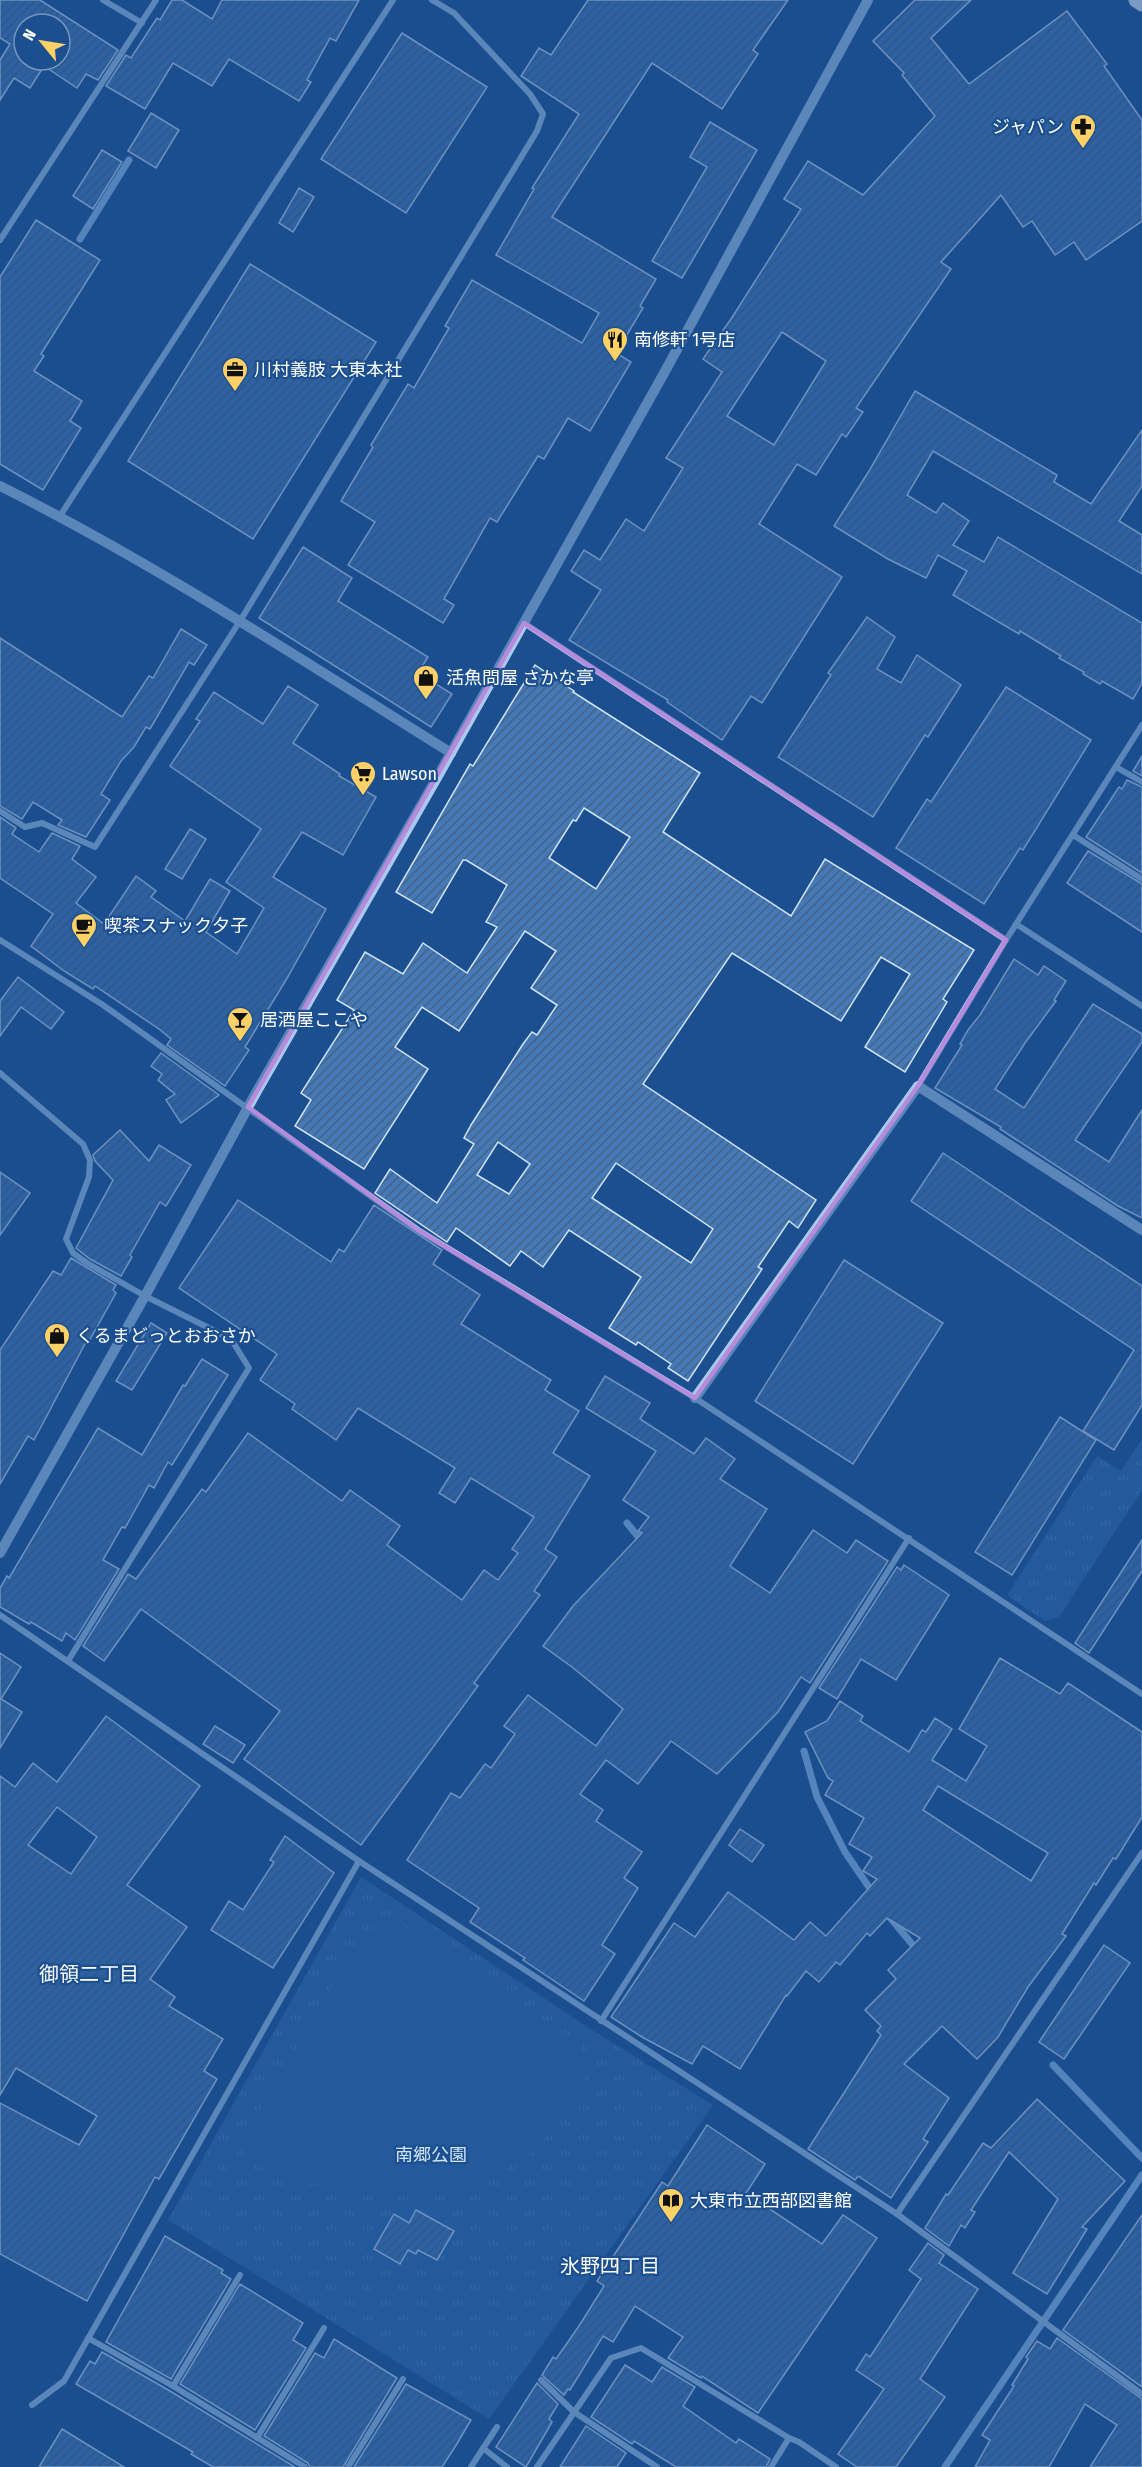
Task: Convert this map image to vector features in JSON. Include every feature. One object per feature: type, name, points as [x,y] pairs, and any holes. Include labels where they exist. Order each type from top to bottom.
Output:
[{"type":"main road","points":[[1136,0],[1142,4]]},
{"type":"street","points":[[103,0],[141,23]]},
{"type":"street","points":[[0,240],[156,0]]},
{"type":"street","points":[[60,516],[393,0]]},
{"type":"street","points":[[0,811],[25,827],[42,823],[95,847],[240,621],[537,131],[543,114],[530,94],[454,13],[432,0]]},
{"type":"street","points":[[0,1553],[145,1296],[248,1107],[524,623],[868,0]]},
{"type":"street","points":[[0,486],[60,516],[240,621],[451,753]]},
{"type":"street","points":[[524,623],[1006,940]]},
{"type":"street","points":[[695,1398],[918,1086],[1006,940],[1142,725]]},
{"type":"street","points":[[1116,767],[1142,782]]},
{"type":"street","points":[[1072,835],[1142,879]]},
{"type":"street","points":[[1016,924],[1142,1006]]},
{"type":"street","points":[[0,940],[103,1005],[418,1230],[695,1398],[909,1538],[1142,1695]]},
{"type":"street","points":[[0,1073],[83,1144],[90,1160],[89,1177],[66,1239],[73,1253],[145,1296],[231,1339],[249,1368],[68,1661]]},
{"type":"street","points":[[918,1086],[1142,1230]]},
{"type":"street","points":[[601,2021],[909,1538]]},
{"type":"street","points":[[0,1615],[359,1861],[897,2214],[1035,2318],[1142,2394]]},
{"type":"street","points":[[897,2214],[1142,1853]]},
{"type":"street","points":[[32,2404],[64,2381],[359,1861]]},
{"type":"street","points":[[172,2386],[240,2275]]},
{"type":"street","points":[[257,2438],[324,2328]]},
{"type":"street","points":[[88,2338],[305,2467]]},
{"type":"street","points":[[537,2467],[610,2358],[641,2348],[799,2442],[836,2467]]},
{"type":"street","points":[[348,2467],[402,2379]]},
{"type":"street","points":[[542,2380],[574,2412],[657,2467]]},
{"type":"street","points":[[471,2467],[497,2427]]},
{"type":"street","points":[[771,2467],[789,2438]]},
{"type":"street","points":[[483,2448],[507,2467]]},
{"type":"highlighted area","points":[[524,623],[1006,940],[918,1086],[695,1398],[418,1230],[248,1107]]},
{"type":"green space","points":[[1142,1439],[1142,1490],[1059,1617],[1045,1621],[1007,1595],[1097,1456],[1121,1471]]},
{"type":"green space","name":"南郷公園","points":[[361,1877],[592,2030],[713,2105],[489,2419],[168,2220]]},
{"type":"green space","points":[[396,1921],[578,2045],[589,2060],[581,2087],[559,2120],[531,2152],[485,2184],[435,2195],[386,2197],[292,2180],[244,2159],[248,2132],[364,1932]]},
{"type":"building","points":[[0,0],[40,0],[59,12],[12,12],[12,72],[40,72],[30,88],[14,78],[0,100],[0,60],[10,44],[0,38]]},
{"type":"building","points":[[172,0],[182,0],[212,19],[222,0],[359,0],[336,41],[330,38],[307,80],[311,82],[299,101],[229,59],[212,86],[173,63],[145,109],[106,86],[126,55],[131,58],[157,18],[160,20]]},
{"type":"building","points":[[588,0],[788,0],[753,50],[758,54],[722,109],[652,63],[552,217],[656,279],[640,306],[643,308],[616,353],[631,362],[590,431],[568,418],[544,459],[538,456],[497,522],[490,518],[444,599],[454,605],[443,623],[348,565],[375,522],[341,501],[408,384],[414,388],[449,328],[445,326],[472,280],[582,343],[599,313],[496,255],[534,189],[532,188],[579,114],[521,76],[539,48],[551,55]]},
{"type":"building","points":[[915,0],[971,0],[931,38],[969,84],[1067,11],[1107,64],[1104,66],[1142,120],[1142,221],[1086,260],[1074,242],[1055,255],[1032,221],[1023,227],[1001,195],[941,262],[951,269],[856,408],[863,412],[846,437],[842,434],[816,475],[797,464],[759,524],[842,577],[762,703],[751,696],[722,740],[667,702],[668,700],[569,640],[601,590],[571,571],[584,550],[600,560],[626,519],[644,531],[683,468],[666,458],[722,372],[703,359],[801,209],[784,199],[808,161],[863,195],[935,116],[902,75],[904,73],[873,41]],"holes":[[[782,332],[826,361],[774,445],[727,416]]]},
{"type":"building","points":[[72,21],[118,50],[98,80],[86,74],[77,88],[53,72],[72,72]]},
{"type":"building","points":[[402,33],[487,87],[406,213],[321,159]]},
{"type":"building","points":[[151,113],[179,130],[156,168],[128,151]]},
{"type":"building","points":[[710,122],[757,150],[682,278],[652,261],[707,167],[690,157]]},
{"type":"building","points":[[102,150],[122,162],[93,209],[73,196]]},
{"type":"building","points":[[299,188],[314,197],[293,232],[279,223]]},
{"type":"building","points":[[36,220],[100,260],[41,354],[44,356],[34,371],[82,401],[70,421],[81,428],[43,490],[0,464],[0,277]]},
{"type":"building","points":[[250,264],[376,342],[253,539],[128,461]]},
{"type":"building","points":[[915,391],[1057,475],[1054,482],[1091,504],[1142,430],[1142,486],[1119,521],[1142,535],[1142,574],[933,451],[907,495],[936,513],[943,503],[969,521],[953,545],[984,562],[998,537],[1142,623],[1142,683],[1133,699],[1102,681],[1100,684],[1059,658],[1061,656],[1020,631],[1019,634],[953,595],[967,571],[938,555],[926,578],[888,559],[834,526]]},
{"type":"building","points":[[303,547],[352,578],[338,601],[428,657],[418,673],[452,694],[431,727],[259,618]]},
{"type":"building","points":[[867,617],[895,637],[877,669],[901,683],[917,655],[961,685],[928,737],[925,735],[873,817],[778,757],[831,675],[828,673]]},
{"type":"building","points":[[181,629],[207,645],[194,665],[189,662],[150,729],[146,727],[134,747],[121,761],[101,794],[110,800],[86,837],[58,825],[62,820],[33,802],[22,819],[0,806],[0,638],[122,717],[149,676],[153,678]]},
{"type":"building","points":[[535,665],[700,773],[663,832],[791,916],[825,859],[974,950],[943,999],[947,1002],[905,1072],[865,1047],[910,974],[881,957],[841,1021],[732,953],[643,1084],[816,1200],[798,1228],[789,1221],[758,1267],[762,1269],[688,1381],[668,1368],[671,1364],[638,1342],[636,1345],[609,1328],[641,1277],[569,1230],[543,1267],[521,1251],[510,1266],[456,1228],[447,1242],[375,1193],[390,1169],[437,1203],[474,1144],[464,1138],[471,1125],[523,1044],[532,1032],[537,1035],[557,1005],[531,988],[556,951],[525,931],[459,1031],[422,1007],[395,1047],[428,1069],[364,1169],[295,1126],[311,1100],[301,1093],[354,1010],[337,1000],[365,952],[403,974],[423,943],[467,973],[497,927],[486,922],[507,885],[466,860],[463,860],[432,913],[396,892],[470,764],[473,766]],"holes":[[[584,808],[630,837],[596,889],[549,858],[573,820],[576,821]],[[498,1142],[530,1164],[509,1194],[477,1175]],[[616,1163],[713,1229],[691,1263],[592,1198]]]},
{"type":"building","points":[[288,686],[318,705],[293,743],[340,774],[339,776],[376,797],[343,855],[302,832],[273,877],[326,909],[245,1047],[249,1050],[225,1086],[167,1045],[171,1039],[159,1029],[95,986],[93,989],[64,971],[31,946],[53,914],[0,878],[0,817],[16,828],[12,834],[39,852],[52,833],[80,846],[72,859],[96,877],[76,903],[104,924],[136,876],[156,891],[151,897],[185,921],[210,879],[230,891],[206,932],[237,954],[264,908],[226,882],[261,829],[170,766],[200,721],[196,719],[214,692],[263,724]]},
{"type":"building","points":[[1006,687],[1091,740],[1023,850],[1020,848],[984,904],[896,848],[927,799],[931,802]]},
{"type":"building","points":[[1142,756],[1142,776],[1133,771]]},
{"type":"building","points":[[1127,780],[1142,787],[1142,873],[1086,837],[1119,787],[1122,789]]},
{"type":"building","points":[[190,829],[206,839],[182,879],[165,869]]},
{"type":"building","points":[[1088,851],[1142,884],[1142,932],[1067,883]]},
{"type":"building","points":[[1014,959],[1038,975],[1044,966],[1066,981],[1054,1000],[1056,1001],[995,1089],[1024,1108],[1093,1004],[1142,1034],[1142,1042],[1075,1140],[1109,1162],[1142,1110],[1142,1218],[1118,1206],[1000,1129],[1001,1127],[935,1088],[962,1045],[960,1044],[968,1030],[980,1015]]},
{"type":"building","points":[[18,977],[64,1012],[51,1029],[21,1007],[0,1036],[0,1001]]},
{"type":"building","points":[[161,1053],[219,1095],[181,1123],[166,1100],[175,1094],[158,1080],[162,1074],[151,1066]]},
{"type":"building","points":[[120,1130],[149,1161],[159,1145],[191,1165],[166,1206],[160,1202],[130,1255],[132,1257],[121,1276],[90,1259],[76,1248],[113,1180],[95,1161],[93,1155]]},
{"type":"building","points":[[943,1153],[1142,1286],[1142,1405],[1114,1450],[1083,1431],[1134,1350],[911,1201]]},
{"type":"building","points":[[0,1172],[30,1193],[0,1235]]},
{"type":"building","points":[[238,1200],[331,1262],[339,1249],[344,1252],[374,1205],[442,1250],[433,1264],[480,1295],[461,1324],[551,1380],[545,1390],[579,1411],[553,1453],[590,1476],[545,1549],[557,1557],[534,1591],[540,1595],[474,1683],[478,1686],[361,1845],[244,1759],[280,1711],[141,1609],[104,1661],[83,1646],[128,1574],[136,1579],[202,1489],[206,1492],[248,1433],[342,1501],[350,1490],[400,1526],[387,1545],[462,1600],[484,1570],[498,1580],[518,1553],[512,1549],[534,1517],[471,1478],[455,1503],[439,1493],[455,1468],[358,1408],[336,1440],[292,1409],[295,1404],[260,1380],[277,1354],[179,1288]]},
{"type":"building","points":[[71,1258],[116,1285],[113,1290],[116,1293],[88,1343],[86,1342],[34,1440],[28,1436],[0,1484],[0,1350],[53,1271],[61,1275]]},
{"type":"building","points":[[844,1260],[943,1323],[853,1464],[755,1401]]},
{"type":"building","points":[[151,1323],[167,1333],[132,1390],[116,1381]]},
{"type":"building","points":[[202,1359],[228,1375],[172,1465],[168,1462],[154,1488],[149,1485],[125,1528],[122,1527],[103,1560],[119,1569],[75,1640],[66,1633],[62,1641],[0,1607],[0,1588],[7,1576],[9,1578],[98,1428],[142,1455],[183,1385],[185,1386]]},
{"type":"building","points":[[605,1376],[650,1403],[640,1419],[694,1454],[706,1438],[735,1459],[720,1479],[767,1509],[730,1566],[770,1593],[813,1530],[847,1553],[856,1540],[888,1561],[810,1683],[801,1677],[778,1712],[717,1774],[671,1741],[638,1784],[606,1760],[580,1794],[603,1810],[596,1821],[642,1852],[624,1878],[638,1888],[602,1945],[615,1954],[584,2001],[470,1922],[479,1908],[407,1860],[451,1793],[460,1798],[485,1764],[491,1768],[515,1734],[504,1726],[528,1695],[596,1746],[623,1709],[543,1646],[573,1606],[642,1533],[638,1531],[649,1517],[623,1500],[656,1451],[586,1408]]},
{"type":"building","points":[[1060,1417],[1096,1440],[1012,1575],[975,1552]]},
{"type":"building","points":[[1142,1540],[1142,1571],[1089,1653],[1075,1643]]},
{"type":"building","points":[[904,1565],[949,1595],[896,1680],[861,1659],[837,1699],[819,1688],[897,1567],[901,1570]]},
{"type":"building","points":[[0,1653],[21,1667],[1,1699],[22,1712],[0,1748]]},
{"type":"building","points":[[1000,1658],[1060,1694],[1068,1683],[1142,1732],[1142,1817],[1116,1859],[1113,1858],[1096,1885],[1094,1883],[1062,1934],[1066,1936],[1028,1987],[998,2037],[977,2059],[942,2026],[904,2064],[949,2098],[923,2139],[928,2142],[891,2198],[858,2176],[855,2180],[808,2149],[881,2035],[877,2031],[881,2026],[865,2010],[896,1979],[888,1970],[920,1938],[887,1918],[870,1936],[867,1933],[840,1965],[836,1962],[819,1982],[806,1971],[786,1995],[740,2069],[703,2046],[692,2064],[611,2017],[674,1923],[695,1937],[728,1892],[794,1940],[810,1922],[826,1936],[877,1879],[863,1871],[872,1857],[849,1844],[864,1818],[825,1795],[833,1781],[828,1778],[805,1732],[827,1721],[840,1701],[863,1716],[860,1721],[909,1752],[922,1730],[926,1732],[935,1718],[952,1729],[932,1760],[966,1781],[987,1746],[959,1729]],"holes":[[[938,1786],[1048,1853],[1031,1881],[923,1810]]]},
{"type":"building","points":[[106,1716],[200,1786],[127,1885],[187,1927],[150,1979],[175,1997],[169,2006],[223,2039],[204,2071],[217,2079],[159,2179],[155,2177],[87,2301],[0,2254],[0,2103],[79,2145],[97,2116],[16,2068],[0,2095],[0,1776],[15,1787],[33,1763],[57,1782]],"holes":[[[57,1807],[97,1837],[71,1874],[28,1845]]]},
{"type":"building","points":[[215,1726],[245,1745],[233,1763],[203,1744]]},
{"type":"building","points":[[740,1829],[764,1845],[752,1862],[729,1845]]},
{"type":"building","points":[[285,1836],[334,1873],[273,1968],[211,1930],[229,1901],[243,1910],[274,1862],[270,1860]]},
{"type":"building","points":[[1104,1945],[1130,1963],[1064,2059],[1039,2042]]},
{"type":"building","points":[[1037,2099],[1125,2181],[1082,2227],[1087,2229],[1047,2294],[1013,2273],[1058,2199],[1009,2152],[971,2210],[975,2212],[965,2228],[961,2225],[949,2246],[925,2228],[946,2194],[948,2195],[983,2143],[991,2148]]},
{"type":"building","points":[[707,2125],[765,2164],[746,2193],[822,2244],[843,2215],[877,2238],[758,2413],[702,2376],[701,2378],[668,2358],[683,2337],[635,2306],[613,2342],[603,2336],[570,2390],[568,2389],[564,2395],[542,2375],[553,2357],[556,2359],[579,2326],[604,2286],[597,2281],[662,2182],[668,2186]]},
{"type":"building","points":[[416,2210],[454,2231],[437,2260],[418,2250],[416,2254],[408,2250],[400,2264],[374,2249],[394,2214],[409,2223]]},
{"type":"building","points":[[1142,2215],[1142,2387],[1063,2330]]},
{"type":"building","points":[[165,2236],[223,2270],[221,2273],[231,2279],[171,2379],[106,2342]]},
{"type":"building","points":[[928,2243],[944,2255],[939,2263],[978,2289],[920,2379],[945,2397],[896,2467],[857,2467],[838,2454],[884,2389],[856,2370],[866,2354],[870,2357],[921,2279],[909,2270]]},
{"type":"building","points":[[240,2284],[303,2323],[293,2340],[306,2348],[255,2430],[180,2384]]},
{"type":"building","points":[[1057,2338],[1142,2399],[1142,2467],[1090,2467],[1117,2425],[1085,2404],[1049,2467],[975,2467],[990,2440],[982,2435],[1014,2386],[1012,2385],[1028,2359],[1026,2357],[1037,2341],[1050,2349]]},
{"type":"building","points":[[334,2339],[397,2378],[343,2467],[310,2467],[308,2463],[264,2436],[315,2353],[324,2358]]},
{"type":"building","points":[[102,2352],[295,2467],[213,2467],[191,2454],[193,2452],[76,2384],[90,2361],[95,2364]]},
{"type":"building","points":[[625,2365],[652,2382],[662,2367],[695,2387],[683,2406],[736,2443],[739,2439],[770,2459],[766,2467],[676,2467],[634,2441],[632,2444],[591,2417]]},
{"type":"building","points":[[537,2383],[558,2404],[549,2419],[552,2422],[526,2467],[496,2447]]},
{"type":"building","points":[[406,2384],[471,2420],[455,2447],[442,2467],[354,2467]]},
{"type":"building","points":[[586,2426],[626,2453],[617,2467],[560,2467]]},
{"type":"building","points":[[62,2429],[124,2467],[39,2467]]},
{"type":"waterway","points":[[80,239],[129,160]]},
{"type":"waterway","points":[[627,1523],[644,1544]]},
{"type":"waterway","points":[[804,1751],[817,1797],[845,1852],[873,1893]]},
{"type":"waterway","points":[[888,1915],[917,1950]]},
{"type":"waterway","points":[[1053,2065],[1142,2158]]},
{"type":"waterway","points":[[945,2467],[1142,2175]]},
{"type":"place","name":"ジャパン","points":[[1083,150]]},
{"type":"place","name":"南修軒 1号店","points":[[615,363]]},
{"type":"place","name":"川村義肢 大東本社","points":[[235,393]]},
{"type":"place","name":"活魚問屋 さかな亭","points":[[426,701]]},
{"type":"place","name":"Lawson","points":[[363,797]]},
{"type":"place","name":"喫茶スナック夕子","points":[[84,949]]},
{"type":"place","name":"居酒屋ここや","points":[[240,1043]]},
{"type":"place","name":"くるまどっとおおさか","points":[[57,1359]]},
{"type":"place","name":"大東市立西部図書館","points":[[671,2224]]},
{"type":"district","name":"御領二丁目","points":[[89,1974]]},
{"type":"district","name":"氷野四丁目","points":[[610,2266]]}]
